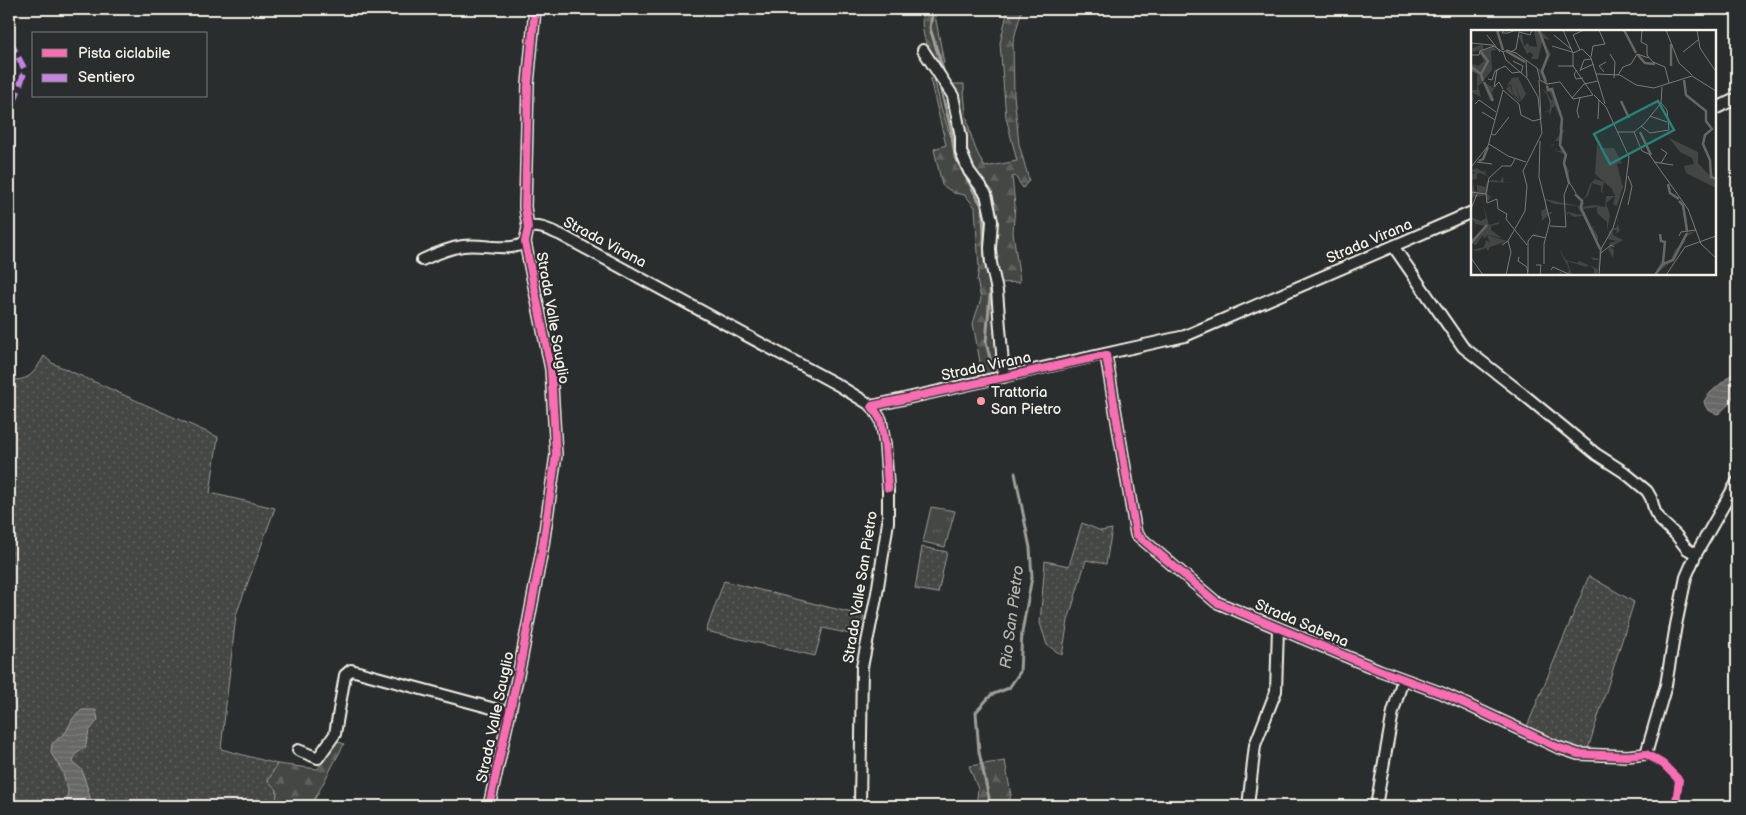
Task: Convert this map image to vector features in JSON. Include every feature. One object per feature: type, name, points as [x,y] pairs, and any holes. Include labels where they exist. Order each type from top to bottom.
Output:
[{"type":"street","name":"Strada Valle Sauglio","points":[[489,806],[510,713],[543,545],[556,455],[552,369],[526,242],[528,228],[525,207],[528,84],[535,9]]},
{"type":"street","points":[[923,50],[953,96],[960,137],[960,152],[968,171],[986,194],[992,221],[991,263],[997,291],[1004,377]]},
{"type":"street","points":[[1716,108],[1737,98]]},
{"type":"street","name":"Strada Virana","points":[[528,228],[532,226],[561,235],[751,337],[872,406],[1185,336],[1471,212]]},
{"type":"street","points":[[422,260],[461,246],[477,244],[508,249],[520,246],[526,242]]},
{"type":"street","points":[[1393,246],[1463,347],[1596,454],[1624,472],[1647,491],[1655,512],[1661,520],[1687,549],[1696,554]]},
{"type":"street","name":"Strada Sabena","points":[[1106,355],[1136,534],[1216,602],[1444,694],[1557,747],[1578,754],[1627,756],[1646,754],[1666,685],[1686,577],[1696,554],[1737,482]]},
{"type":"street","name":"Strada Valle San Pietro","points":[[860,806],[862,667],[877,593],[888,522],[885,445],[880,420],[872,406]]},
{"type":"street","points":[[1248,806],[1255,745],[1276,691],[1278,628]]},
{"type":"street","points":[[298,750],[318,758],[335,734],[345,675],[351,670],[510,713]]},
{"type":"street","points":[[1376,806],[1392,712],[1403,679]]},
{"type":"green space","points":[[923,9],[937,9],[935,15],[944,63],[939,65],[927,45],[923,32]]},
{"type":"green space","points":[[1008,9],[1022,9],[1013,42],[1014,95],[1019,144],[1029,180],[1023,188],[1015,176],[1012,177],[1015,205],[1013,232],[1020,282],[1000,283],[994,264],[995,222],[974,172],[950,84],[964,84],[969,127],[975,148],[985,167],[1017,161],[1006,117],[1000,43]]},
{"type":"green space","points":[[934,78],[952,140],[967,174],[981,192],[987,221],[987,248],[993,284],[999,364],[998,372],[983,375],[973,323],[981,299],[977,280],[979,268],[975,207],[965,195],[954,193],[942,185],[934,149],[946,145],[930,79]]},
{"type":"green space","points":[[44,356],[52,363],[218,437],[210,493],[275,508],[236,615],[221,749],[277,764],[268,781],[277,790],[276,806],[9,806],[9,380],[22,379],[31,375]]},
{"type":"green space","points":[[931,507],[955,511],[945,547],[923,542]]},
{"type":"green space","points":[[1082,523],[1101,531],[1112,529],[1106,564],[1086,560],[1068,621],[1062,655],[1047,645],[1040,623],[1045,561],[1069,566]]},
{"type":"green space","points":[[922,547],[947,552],[938,593],[915,589]]},
{"type":"green space","points":[[1589,576],[1634,602],[1587,752],[1572,749],[1526,729]]},
{"type":"green space","points":[[724,581],[864,616],[859,636],[823,628],[815,656],[706,631]]},
{"type":"green space","points":[[336,741],[344,744],[311,806],[276,806],[277,790],[268,781],[277,764],[318,769]]},
{"type":"green space","points":[[1005,761],[1011,795],[1007,806],[976,806],[978,789],[969,766]]},
{"type":"shaded area","points":[[1733,373],[1737,374],[1737,381],[1731,401],[1718,414],[1710,411],[1705,406],[1704,401],[1710,393]]},
{"type":"shaded area","points":[[82,710],[96,710],[98,720],[89,731],[85,748],[76,754],[73,762],[82,770],[91,801],[90,806],[66,806],[68,790],[62,771],[51,753],[52,744],[66,732],[73,718]]},
{"type":"waterway","name":"Rio San Pietro","points":[[933,9],[930,28],[944,73]]},
{"type":"waterway","name":"Rio San Pietro","points":[[940,87],[951,129],[955,157],[983,208],[985,262],[988,274]]},
{"type":"waterway","name":"Rio San Pietro","points":[[991,283],[986,342],[992,366]]},
{"type":"waterway","name":"Rio San Pietro","points":[[987,806],[989,798],[979,752],[976,712],[991,695],[1009,688],[1020,672],[1022,632],[1032,577],[1030,548],[1015,473]]},
{"type":"marked path","points":[[9,42],[25,70],[16,97],[9,110]]},
{"type":"cycle path","points":[[489,806],[521,661],[543,545],[556,455],[551,369],[525,242],[528,228],[525,207],[528,84],[535,9]]},
{"type":"cycle path","points":[[888,488],[881,420],[872,406],[1106,355],[1136,534],[1216,602],[1379,670],[1444,694],[1557,747],[1578,754],[1627,756],[1646,754],[1663,764],[1679,780],[1676,802],[1673,806]]},
{"type":"place","name":"Trattoria San Pietro","points":[[981,401]]}]
